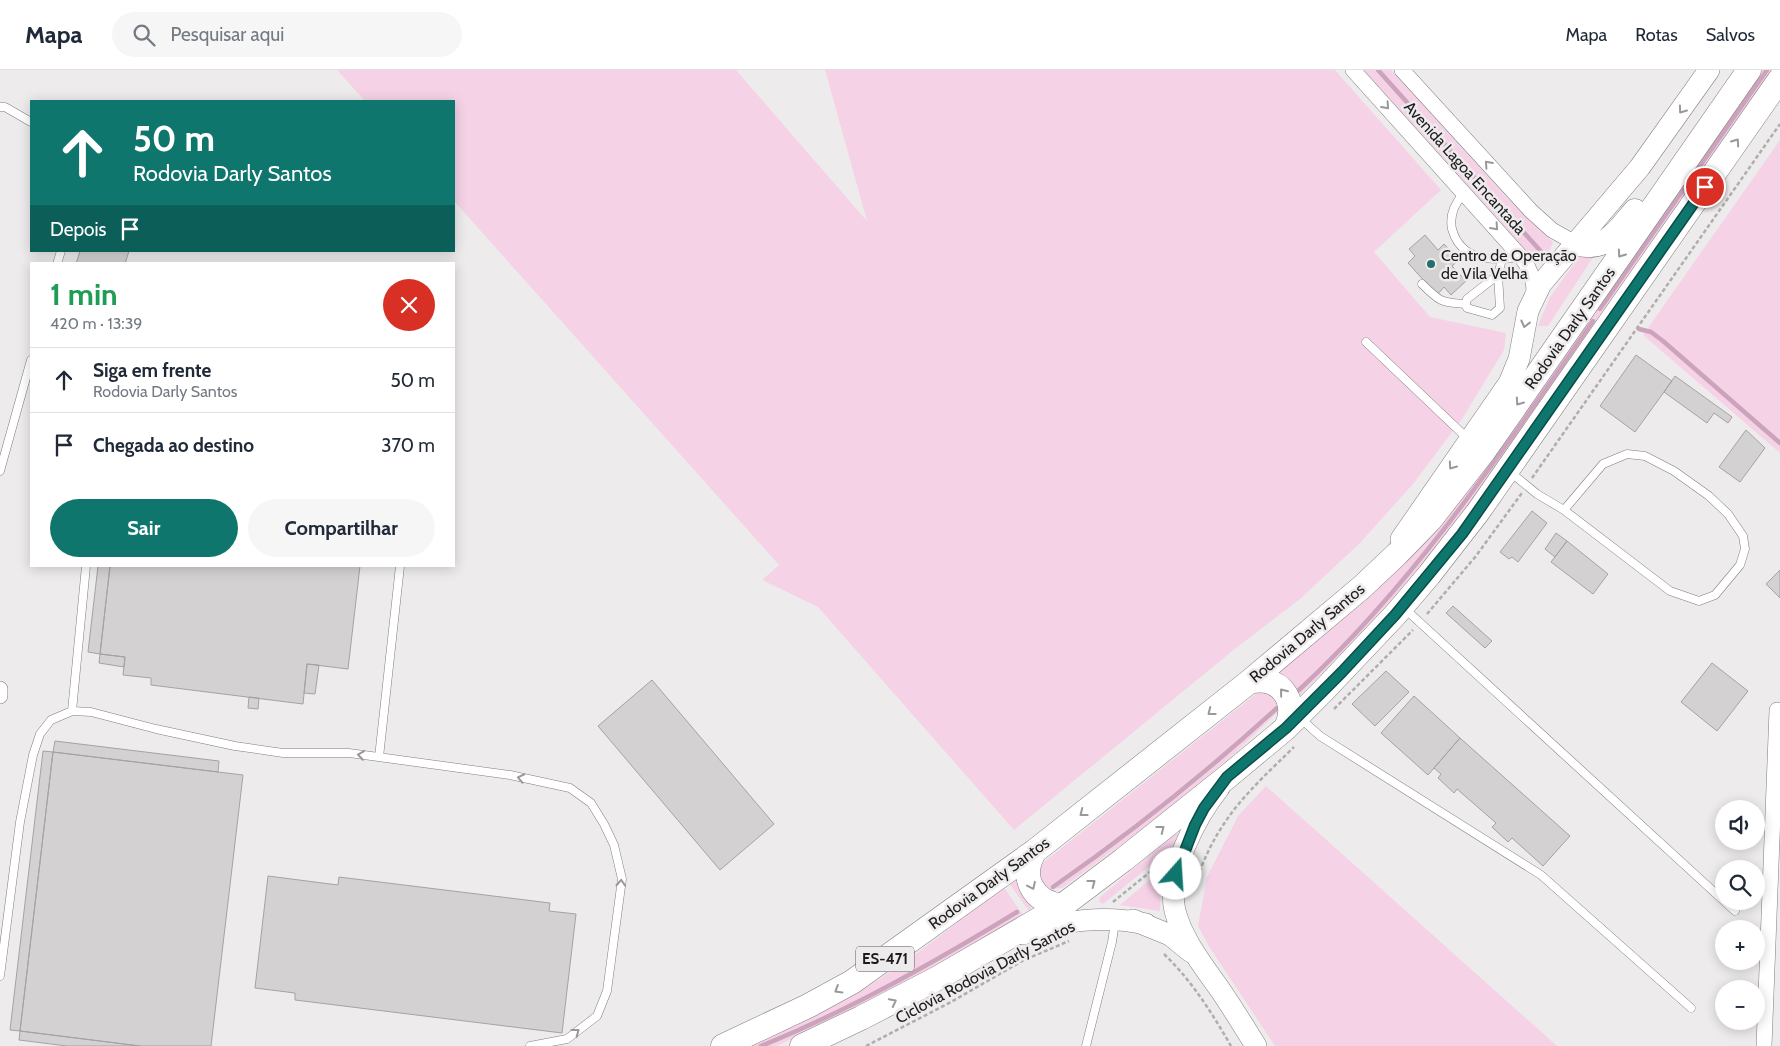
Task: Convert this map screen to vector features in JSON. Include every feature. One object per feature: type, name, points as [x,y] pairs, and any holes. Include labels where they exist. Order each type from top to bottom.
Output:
[{"type":"main road","name":"Rodovia Darly Santos","points":[[722,1046],[808,1006],[852,982],[1035,851],[1249,682],[1380,571],[1430,520],[1484,451],[1749,70]]},
{"type":"main road","name":"Rodovia Darly Santos","points":[[802,1046],[900,999],[1062,906],[1227,777],[1292,722],[1360,654],[1402,607],[1462,534],[1780,79]]},
{"type":"main road","points":[[1575,243],[1595,245],[1613,236],[1723,107]]},
{"type":"main road","points":[[1249,682],[1264,680],[1272,682],[1284,692],[1288,698],[1292,722]]},
{"type":"main road","points":[[1035,851],[1029,864],[1028,872],[1031,887],[1047,903],[1062,906]]},
{"type":"street","name":"Avenida Lagoa Encantada","points":[[1353,70],[1521,257],[1527,265],[1533,280],[1534,298]]},
{"type":"street","name":"Avenida Lagoa Encantada","points":[[1402,70],[1531,211],[1552,230],[1575,243]]},
{"type":"street","points":[[1380,571],[1509,383],[1519,359],[1525,322],[1541,284],[1640,167],[1709,70]]},
{"type":"street","points":[[0,689],[0,696]]},
{"type":"street","points":[[1764,1046],[1773,962],[1777,710]]},
{"type":"street","points":[[1227,777],[1204,808],[1178,866],[1174,884],[1175,910],[1179,923],[1199,960],[1256,1046]]},
{"type":"street","points":[[1062,906],[1146,924],[1181,943],[1199,960]]},
{"type":"street","points":[[992,947],[1020,935],[1047,927],[1111,916]]},
{"type":"lane","points":[[0,107],[5,107],[30,121]]},
{"type":"lane","points":[[1464,193],[1456,202],[1451,224],[1454,236],[1461,247],[1470,254],[1483,258],[1521,257]]},
{"type":"lane","points":[[1466,304],[1468,308],[1492,315],[1497,312],[1500,308],[1498,275],[1502,259]]},
{"type":"lane","points":[[1466,304],[1467,299],[1498,275]]},
{"type":"lane","points":[[1422,284],[1437,299],[1446,304],[1466,304]]},
{"type":"lane","points":[[1366,342],[1470,440]]},
{"type":"lane","points":[[0,470],[30,364]]},
{"type":"lane","points":[[1508,470],[1537,494],[1564,510],[1670,591],[1698,601],[1716,595],[1740,565],[1745,549],[1743,536],[1728,514],[1709,496],[1674,471],[1645,456],[1627,454],[1603,464],[1564,510]]},
{"type":"lane","points":[[72,711],[86,567]]},
{"type":"lane","points":[[379,757],[400,567]]},
{"type":"lane","points":[[1402,607],[1715,893]]},
{"type":"lane","points":[[0,976],[20,822],[32,755],[40,734],[51,720],[72,711],[91,712],[156,729],[273,752],[348,753],[510,776],[570,788],[591,803],[614,845],[622,879],[607,991],[596,1016],[567,1039],[530,1046]]},
{"type":"lane","points":[[1292,722],[1320,736],[1541,875],[1691,1008]]},
{"type":"lane","points":[[1086,1046],[1112,942],[1111,916]]},
{"type":"path","points":[[1111,916],[1163,861],[1178,866]]},
{"type":"path","name":"Ciclovia Rodovia Darly Santos","points":[[866,1046],[945,1006],[1024,960],[1076,939]]},
{"type":"path","points":[[1160,951],[1186,978],[1210,1010],[1231,1046]]},
{"type":"shaded area","points":[[337,70],[736,70],[867,221],[825,70],[1335,70],[1441,190],[1374,252],[1430,317],[1506,333],[1504,350],[1462,419],[1413,484],[1359,544],[1300,599],[1236,648],[1014,830],[818,607],[762,580],[779,565],[455,202],[455,100],[364,100]]},
{"type":"shaded area","points":[[1364,70],[1391,70],[1510,201],[1553,242],[1546,255],[1532,262],[1518,241]]},
{"type":"shaded area","points":[[1758,70],[1775,70],[1501,463],[1421,566],[1362,633],[1298,697],[1290,681],[1274,672],[1329,627]]},
{"type":"shaded area","points":[[1780,140],[1780,453],[1643,335]]},
{"type":"shaded area","points":[[1594,256],[1548,326],[1538,326],[1550,297],[1579,257]]},
{"type":"shaded area","points":[[1263,691],[1275,695],[1279,708],[1277,713],[1236,752],[1147,826],[1062,888],[1052,889],[1044,884],[1040,878],[1040,870],[1044,862],[1256,694]]},
{"type":"shaded area","points":[[1266,786],[1557,1046],[1275,1046],[1210,948],[1198,926],[1207,877],[1238,816]]},
{"type":"shaded area","points":[[1176,833],[1179,835],[1173,847],[1103,904],[1099,902],[1100,897]]},
{"type":"shaded area","points":[[1165,867],[1161,885],[1160,911],[1120,905]]},
{"type":"shaded area","points":[[1012,879],[1017,880],[1023,895],[1032,906],[1029,911],[1008,882]]},
{"type":"shaded area","points":[[1003,886],[1023,915],[971,948],[818,1027],[776,1046],[744,1046],[825,1009],[871,984],[929,944]]},
{"type":"building","name":"Centro de Operação de Vila Velha","points":[[1425,235],[1438,250],[1444,244],[1459,260],[1452,266],[1466,281],[1451,295],[1444,287],[1437,295],[1408,263],[1415,256],[1409,249]]},
{"type":"building","points":[[80,252],[129,252],[126,262],[77,262]]},
{"type":"building","points":[[1636,355],[1672,381],[1635,432],[1600,406]]},
{"type":"building","points":[[1675,376],[1732,417],[1728,423],[1714,413],[1707,423],[1664,392]]},
{"type":"building","points":[[1746,430],[1765,448],[1740,482],[1719,467]]},
{"type":"building","points":[[1532,511],[1547,523],[1518,562],[1512,557],[1509,559],[1500,552]]},
{"type":"building","points":[[1556,533],[1567,541],[1555,557],[1545,549]]},
{"type":"building","points":[[1567,541],[1608,574],[1593,594],[1551,562]]},
{"type":"building","points":[[98,567],[110,567],[100,654],[88,652]]},
{"type":"building","points":[[110,567],[360,567],[348,669],[307,664],[303,704],[151,685],[151,678],[123,675],[125,657],[100,654]]},
{"type":"building","points":[[1780,570],[1780,598],[1766,584]]},
{"type":"building","points":[[1453,606],[1492,641],[1485,648],[1446,613]]},
{"type":"building","points":[[100,654],[125,657],[124,667],[99,663]]},
{"type":"building","points":[[1712,663],[1748,691],[1717,731],[1681,702]]},
{"type":"building","points":[[307,664],[319,665],[315,694],[304,693]]},
{"type":"building","points":[[1386,671],[1409,692],[1375,726],[1352,704]]},
{"type":"building","points":[[652,680],[774,824],[720,870],[598,726]]},
{"type":"building","points":[[1414,696],[1460,738],[1428,775],[1381,733]]},
{"type":"building","points":[[249,697],[259,698],[258,709],[248,708]]},
{"type":"building","points":[[1460,738],[1570,836],[1543,866],[1512,838],[1508,842],[1492,827],[1496,823],[1457,789],[1454,793],[1438,778],[1441,774],[1434,768]]},
{"type":"building","points":[[55,741],[219,761],[218,772],[53,752]]},
{"type":"building","points":[[43,751],[53,752],[20,1031],[10,1030]]},
{"type":"building","points":[[53,752],[243,775],[211,1046],[140,1046],[20,1031]]},
{"type":"building","points":[[268,876],[338,885],[339,877],[550,903],[549,911],[576,914],[562,1033],[295,1000],[295,993],[255,988]]},
{"type":"building","points":[[20,1031],[140,1046],[67,1046],[19,1040]]},
{"type":"waterway","points":[[1378,70],[1545,256]]},
{"type":"waterway","points":[[1600,309],[1767,70]]},
{"type":"waterway","points":[[1299,690],[1381,605],[1456,514],[1593,321]]},
{"type":"waterway","points":[[1639,329],[1651,332],[1663,341],[1780,443]]},
{"type":"waterway","points":[[1053,887],[1168,801],[1277,708]]},
{"type":"waterway","points":[[761,1046],[827,1017],[892,984],[1017,912]]},
{"type":"place","name":"Centro de Operação de Vila Velha","points":[[1431,264]]},
{"type":"route","points":[[1176,874],[1195,825],[1204,808],[1227,777],[1286,728],[1342,672],[1395,615],[1462,534],[1705,187]]}]
